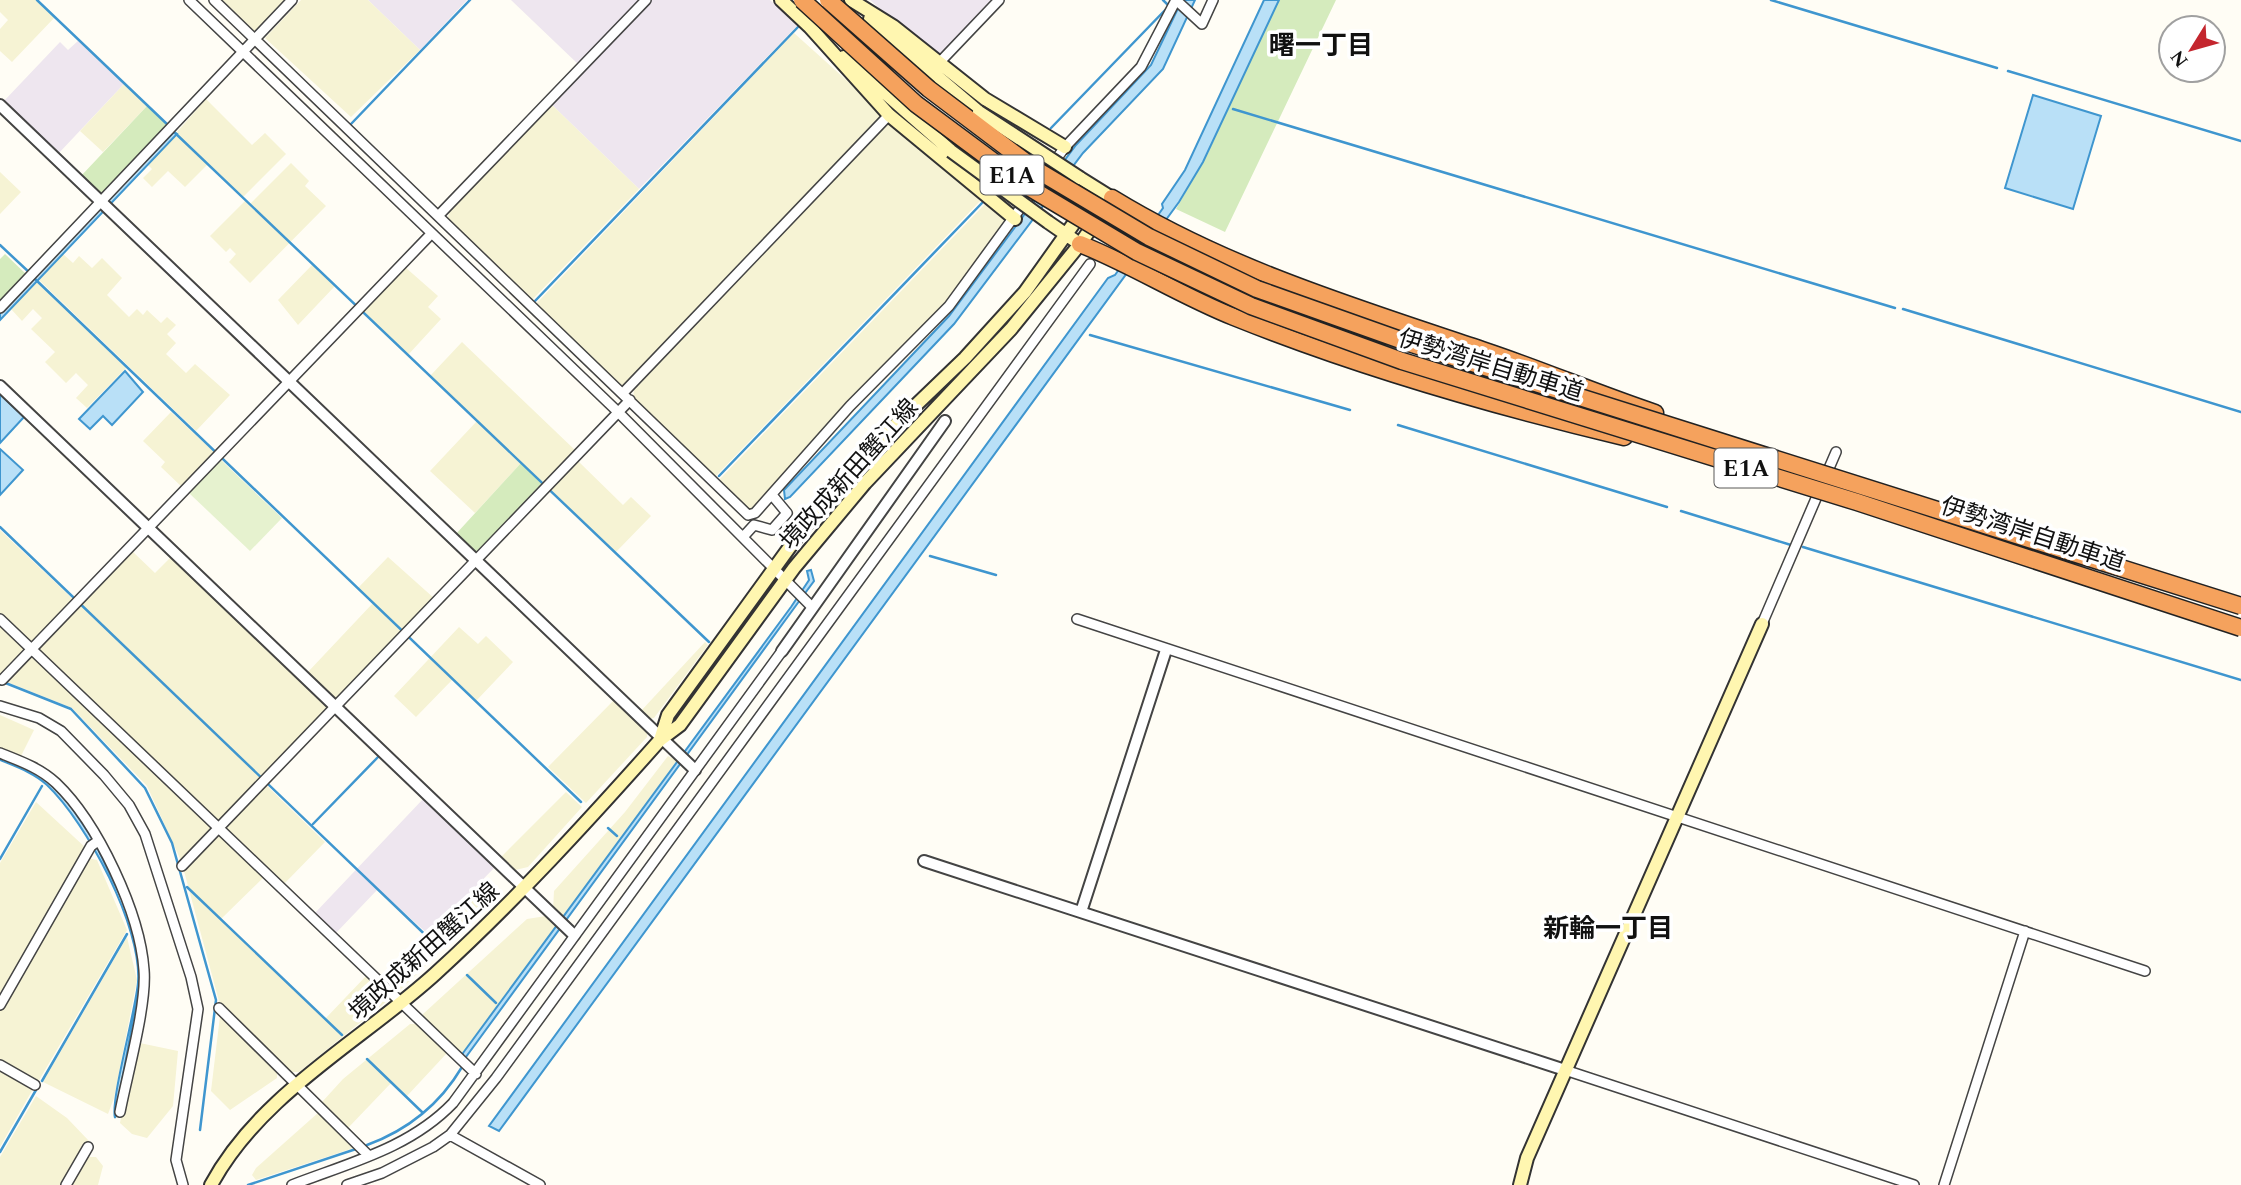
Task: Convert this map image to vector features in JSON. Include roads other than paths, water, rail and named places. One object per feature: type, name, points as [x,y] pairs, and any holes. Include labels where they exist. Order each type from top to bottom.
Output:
[{"type":"highway","name":"伊勢湾岸自動車道","points":[[802,0],[916,104],[970,146],[1084,222],[1195,281],[1343,341],[2169,602],[2241,628]]},
{"type":"highway","name":"伊勢湾岸自動車道","points":[[828,0],[929,89],[1035,169],[1096,207],[1203,265],[1338,319],[2241,606]]},
{"type":"highway","points":[[1112,198],[1138,215],[1313,295],[1518,362],[1783,460]]},
{"type":"highway","points":[[1074,240],[1230,316],[1396,377],[1506,409],[1708,456]]},
{"type":"main road","points":[[781,0],[951,150],[1074,240]]},
{"type":"main road","points":[[850,0],[893,26],[985,99],[1065,147]]},
{"type":"main road","points":[[850,0],[979,112],[1112,198]]},
{"type":"main road","points":[[808,25],[889,115],[1015,219]]},
{"type":"main road","name":"境政成新田蟹江線","points":[[211,1185],[253,1126],[298,1085],[401,1004],[524,889],[660,740],[680,725],[785,579],[865,483],[1011,329],[1074,240],[1097,189]]},
{"type":"main road","name":"境政成新田蟹江線","points":[[660,740],[668,715],[773,569],[835,490],[888,432],[965,358],[1112,198]]},
{"type":"main road","points":[[1520,1185],[1527,1158],[1762,624]]},
{"type":"street","points":[[189,0],[618,412],[809,604]]},
{"type":"street","points":[[214,0],[748,514],[755,513],[850,405],[949,306],[1065,147],[1141,67],[1177,1],[1202,24],[1213,0]]},
{"type":"street","points":[[0,308],[104,205],[292,0]]},
{"type":"street","points":[[439,215],[646,0]]},
{"type":"street","points":[[938,64],[999,0]]},
{"type":"street","points":[[0,105],[660,740],[695,770]]},
{"type":"street","points":[[182,866],[618,412],[626,396],[889,115]]},
{"type":"street","points":[[2,680],[431,234]]},
{"type":"street","points":[[347,1185],[415,1158],[450,1135],[496,1078],[1090,264]]},
{"type":"street","points":[[0,386],[571,932]]},
{"type":"street","points":[[292,1185],[414,1137],[434,1122],[476,1074],[571,932],[695,770],[782,651],[809,604],[945,421]]},
{"type":"street","points":[[1762,624],[1836,452]]},
{"type":"street","points":[[743,537],[754,526],[772,530],[781,523],[787,513],[772,495]]},
{"type":"street","points":[[0,619],[476,1074]]},
{"type":"street","points":[[1077,619],[2145,971]]},
{"type":"street","points":[[1081,912],[1166,650]]},
{"type":"street","points":[[0,706],[49,723],[61,731],[129,805],[145,834],[191,977],[198,1009],[176,1160],[183,1185]]},
{"type":"street","points":[[0,753],[38,770],[57,784],[95,843],[131,914],[145,971],[120,1112]]},
{"type":"street","points":[[0,1004],[95,843]]},
{"type":"street","points":[[924,861],[1914,1185]]},
{"type":"street","points":[[1944,1185],[2025,931]]},
{"type":"street","points":[[219,1008],[369,1156]]},
{"type":"street","points":[[0,1065],[35,1085]]},
{"type":"street","points":[[450,1135],[540,1185]]},
{"type":"street","points":[[66,1185],[88,1147]]},
{"type":"water","points":[[1182,0],[1195,0],[1163,69],[1083,153],[954,324],[790,497],[785,499],[784,490],[949,316],[1076,145],[1151,65]]},
{"type":"water","points":[[1264,0],[1279,0],[1203,162],[1179,202],[499,1131],[489,1126],[1108,278],[1115,275],[1163,208],[1162,204],[1185,170]]},
{"type":"water","points":[[2033,95],[2101,116],[2073,209],[2005,188]]},
{"type":"water","points":[[174,132],[177,134],[0,320],[0,312]]},
{"type":"water","points":[[125,371],[143,392],[112,425],[103,416],[90,429],[79,419]]},
{"type":"water","points":[[0,394],[24,417],[0,443]]},
{"type":"water","points":[[0,449],[23,470],[0,495]]},
{"type":"water","points":[[811,570],[814,581],[466,1057],[463,1068],[463,1053],[791,607],[809,580],[807,571]]},
{"type":"water","points":[[0,756],[37,772],[66,799],[94,841],[129,914],[141,977],[115,1118],[116,1094],[138,982],[137,959],[131,933],[109,877],[79,824],[63,802],[42,781],[0,760]]},
{"type":"waterway","points":[[37,0],[169,126]]},
{"type":"waterway","points":[[351,124],[470,0]]},
{"type":"waterway","points":[[1051,128],[1169,6],[1163,0]]},
{"type":"waterway","points":[[1771,0],[1997,68]]},
{"type":"waterway","points":[[535,301],[798,27]]},
{"type":"waterway","points":[[2008,71],[2241,141]]},
{"type":"waterway","points":[[1233,109],[1895,308]]},
{"type":"waterway","points":[[173,131],[709,642]]},
{"type":"waterway","points":[[719,476],[982,203]]},
{"type":"waterway","points":[[0,245],[31,274]]},
{"type":"waterway","points":[[35,279],[581,802]]},
{"type":"waterway","points":[[1903,309],[2241,412]]},
{"type":"waterway","points":[[1090,335],[1350,410]]},
{"type":"waterway","points":[[1398,425],[1667,507]]},
{"type":"waterway","points":[[1681,511],[1791,545]]},
{"type":"waterway","points":[[0,527],[440,949]]},
{"type":"waterway","points":[[1803,547],[2241,680]]},
{"type":"waterway","points":[[930,556],[996,575]]},
{"type":"waterway","points":[[3,682],[71,709],[145,788],[172,843],[216,1000],[200,1130]]},
{"type":"waterway","points":[[313,824],[379,756]]},
{"type":"waterway","points":[[0,859],[42,786]]},
{"type":"waterway","points":[[608,828],[617,836]]},
{"type":"waterway","points":[[187,887],[342,1035]]},
{"type":"waterway","points":[[42,1081],[127,934]]},
{"type":"waterway","points":[[467,975],[496,1003]]},
{"type":"waterway","points":[[367,1059],[423,1113]]},
{"type":"waterway","points":[[367,1145],[396,1132],[422,1114],[444,1093],[462,1067]]},
{"type":"waterway","points":[[0,1152],[36,1090]]},
{"type":"waterway","points":[[248,1185],[356,1149]]},
{"type":"district","name":"曙一丁目","points":[[1321,45]]},
{"type":"district","name":"新輪一丁目","points":[[1608,928]]}]
